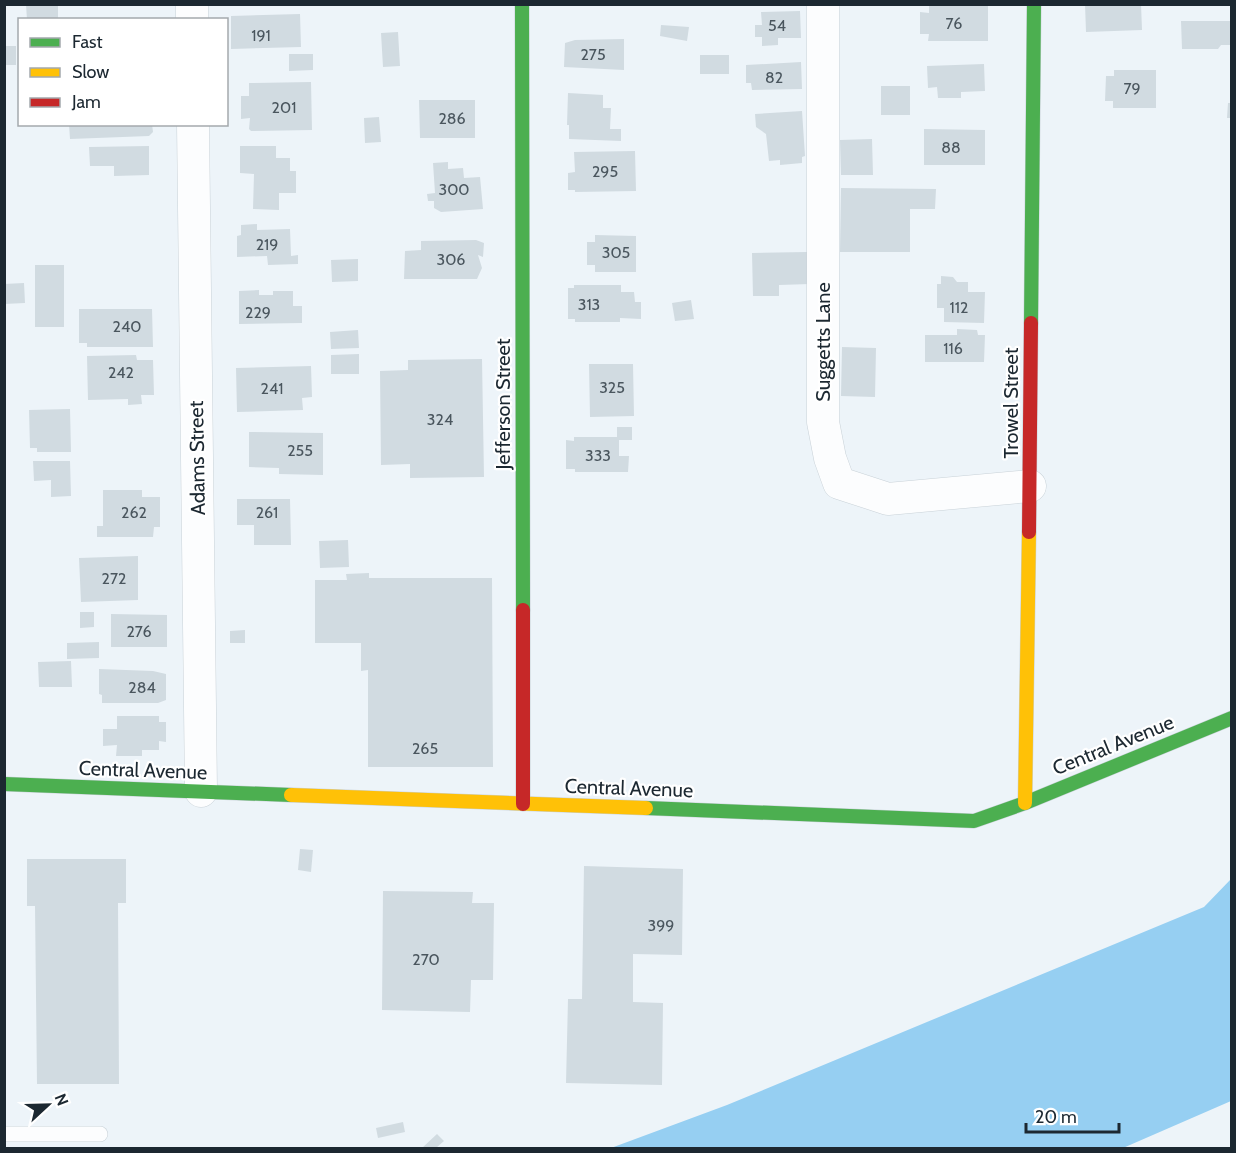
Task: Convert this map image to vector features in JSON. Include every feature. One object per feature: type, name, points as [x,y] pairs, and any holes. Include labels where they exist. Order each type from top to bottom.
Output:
[{"type":"street","name":"Jefferson Street","points":[[522,4],[523,804]]},
{"type":"street","name":"Suggetts Lane","points":[[823,4],[823,422],[830,458],[840,483],[888,499],[1030,486]]},
{"type":"street","name":"Trowel Street","points":[[1024,803],[1030,486],[1034,4]]},
{"type":"street","name":"Adams Street","points":[[193,126],[201,791]]},
{"type":"street","name":"Central Avenue","points":[[4,784],[974,821],[1024,803],[1232,718]]},
{"type":"lane","points":[[4,1134],[100,1134]]},
{"type":"water","points":[[1231,879],[1231,1101],[1123,1148],[611,1148],[727,1105],[1204,907]]},
{"type":"building","points":[[26,4],[58,4],[58,18],[27,18]]},
{"type":"building","points":[[1085,4],[1141,4],[1142,30],[1086,32]]},
{"type":"building","points":[[929,5],[988,5],[988,41],[928,41],[929,34],[920,34],[920,12],[929,13]]},
{"type":"building","points":[[800,11],[801,38],[778,38],[778,45],[762,46],[762,37],[755,37],[755,25],[762,25],[761,12]]},
{"type":"building","points":[[300,14],[301,47],[231,49],[231,16]]},
{"type":"building","points":[[1181,21],[1231,21],[1231,45],[1221,45],[1218,49],[1182,49]]},
{"type":"building","points":[[661,25],[689,27],[687,41],[660,36]]},
{"type":"building","points":[[398,32],[400,66],[383,67],[381,33]]},
{"type":"building","points":[[624,39],[624,70],[564,67],[565,43],[575,40]]},
{"type":"building","points":[[4,46],[16,46],[16,65],[4,65]]},
{"type":"building","points":[[289,54],[313,54],[313,70],[289,71]]},
{"type":"building","points":[[700,55],[729,55],[729,74],[700,74]]},
{"type":"building","points":[[801,62],[802,89],[752,90],[751,83],[746,83],[746,65]]},
{"type":"building","points":[[984,64],[985,91],[961,92],[961,98],[938,98],[937,87],[928,88],[927,66]]},
{"type":"building","points":[[1114,70],[1156,70],[1156,108],[1113,108],[1113,101],[1105,101],[1106,76],[1114,76]]},
{"type":"building","points":[[311,82],[312,130],[251,131],[249,129],[250,118],[241,119],[241,96],[249,96],[249,83]]},
{"type":"building","points":[[881,86],[910,86],[910,115],[881,115]]},
{"type":"building","points":[[568,93],[603,95],[603,108],[611,108],[610,129],[621,129],[621,141],[569,139]]},
{"type":"building","points":[[419,100],[475,100],[475,138],[420,138]]},
{"type":"building","points":[[1228,103],[1232,103],[1232,118],[1227,118]]},
{"type":"building","points":[[802,111],[805,156],[802,157],[802,163],[780,165],[780,160],[769,161],[766,134],[756,127],[755,114]]},
{"type":"building","points":[[379,117],[381,142],[365,143],[364,118]]},
{"type":"building","points":[[69,126],[152,126],[153,132],[149,136],[70,139]]},
{"type":"building","points":[[924,129],[985,130],[985,165],[924,165]]},
{"type":"building","points":[[872,139],[873,175],[841,175],[840,140]]},
{"type":"building","points":[[149,146],[149,175],[114,176],[114,166],[90,166],[89,147]]},
{"type":"building","points":[[240,146],[276,146],[276,158],[290,158],[290,171],[296,171],[296,193],[279,193],[279,210],[253,209],[254,174],[240,173]]},
{"type":"building","points":[[635,151],[636,191],[575,192],[575,190],[568,190],[568,173],[575,172],[574,152]]},
{"type":"building","points":[[448,162],[448,169],[463,168],[464,178],[480,177],[483,209],[441,212],[434,208],[434,201],[428,201],[427,194],[435,193],[433,163]]},
{"type":"building","points":[[841,188],[936,189],[935,209],[910,209],[910,252],[840,252]]},
{"type":"building","points":[[257,224],[257,230],[290,229],[291,256],[298,255],[298,264],[268,265],[267,256],[237,257],[237,236],[241,235],[241,225]]},
{"type":"building","points":[[595,235],[636,236],[636,272],[595,272],[595,265],[587,265],[587,242],[595,242]]},
{"type":"building","points":[[476,240],[484,243],[483,257],[478,255],[482,268],[477,279],[404,279],[405,251],[421,250],[421,241]]},
{"type":"building","points":[[807,252],[810,284],[779,285],[779,296],[753,296],[752,253]]},
{"type":"building","points":[[358,259],[358,281],[332,282],[331,260]]},
{"type":"building","points":[[35,265],[64,265],[64,327],[35,327]]},
{"type":"building","points":[[941,276],[953,277],[957,282],[968,282],[968,292],[985,292],[984,323],[944,322],[944,308],[937,308],[937,284],[941,284]]},
{"type":"building","points":[[24,283],[25,303],[4,304],[4,284]]},
{"type":"building","points":[[574,285],[621,285],[621,292],[634,292],[635,302],[641,302],[641,319],[620,318],[620,322],[575,322],[575,319],[568,319],[568,288],[574,288]]},
{"type":"building","points":[[259,290],[259,295],[273,295],[273,291],[293,291],[293,306],[302,306],[302,323],[239,324],[239,291]]},
{"type":"building","points":[[691,300],[694,319],[675,321],[672,303]]},
{"type":"building","points":[[79,309],[152,309],[153,347],[87,347],[87,343],[79,343]]},
{"type":"building","points":[[957,329],[977,330],[978,335],[985,335],[984,362],[925,362],[925,335],[957,335]]},
{"type":"building","points":[[358,330],[359,348],[331,349],[330,332]]},
{"type":"building","points":[[842,347],[876,348],[875,397],[841,396]]},
{"type":"building","points":[[359,354],[359,374],[331,374],[331,355]]},
{"type":"building","points":[[136,355],[137,360],[153,360],[154,395],[141,395],[142,404],[128,405],[128,399],[88,400],[87,356]]},
{"type":"building","points":[[482,359],[484,477],[410,478],[410,464],[381,465],[380,371],[408,370],[408,360]]},
{"type":"building","points":[[589,364],[633,364],[634,416],[590,417]]},
{"type":"building","points":[[311,366],[312,397],[302,398],[303,410],[237,412],[236,368]]},
{"type":"building","points":[[70,409],[71,452],[37,452],[37,448],[30,448],[29,410]]},
{"type":"building","points":[[617,427],[632,427],[632,440],[619,440],[619,456],[629,456],[628,472],[575,472],[575,469],[566,469],[566,440],[574,441],[574,437],[617,437]]},
{"type":"building","points":[[249,432],[323,433],[323,475],[279,474],[279,468],[249,467]]},
{"type":"building","points":[[33,461],[70,461],[71,496],[51,497],[51,480],[34,481]]},
{"type":"building","points":[[103,490],[142,490],[142,497],[160,497],[160,527],[154,527],[153,537],[97,537],[97,526],[103,526]]},
{"type":"building","points":[[237,499],[290,499],[291,545],[254,545],[254,525],[237,525]]},
{"type":"building","points":[[348,540],[349,567],[320,568],[319,541]]},
{"type":"building","points":[[138,556],[138,600],[81,602],[79,558]]},
{"type":"building","points":[[369,573],[369,578],[492,578],[493,767],[368,767],[368,670],[361,671],[361,643],[315,643],[315,580],[347,580],[346,574]]},
{"type":"building","points":[[80,612],[94,612],[94,627],[80,628]]},
{"type":"building","points":[[111,614],[167,615],[167,647],[111,647]]},
{"type":"building","points":[[245,630],[245,643],[230,643],[230,631]]},
{"type":"building","points":[[99,642],[99,658],[67,659],[67,643]]},
{"type":"building","points":[[71,661],[72,687],[39,687],[38,662]]},
{"type":"building","points":[[99,669],[153,671],[166,674],[166,700],[158,703],[102,703],[102,695],[99,694]]},
{"type":"building","points":[[117,716],[159,716],[159,722],[166,722],[166,742],[159,741],[159,750],[142,750],[142,756],[116,756],[117,745],[103,746],[103,729],[117,729]]},
{"type":"building","points":[[300,849],[313,850],[311,872],[298,870]]},
{"type":"building","points":[[27,859],[126,859],[126,903],[118,903],[119,1084],[37,1084],[35,906],[27,906]]},
{"type":"building","points":[[584,866],[683,869],[682,955],[633,954],[633,1002],[663,1003],[662,1085],[566,1083],[568,999],[582,999]]},
{"type":"building","points":[[383,891],[473,892],[472,903],[494,903],[493,980],[471,980],[470,1012],[382,1010]]},
{"type":"building","points":[[403,1122],[405,1132],[378,1138],[376,1128]]},
{"type":"building","points":[[437,1134],[444,1141],[436,1148],[422,1148]]},
{"type":"traffic: fast","points":[[522,4],[523,610]]},
{"type":"traffic: fast","points":[[1031,323],[1034,4]]},
{"type":"traffic: fast","points":[[646,808],[974,821],[1025,803],[1232,718]]},
{"type":"traffic: fast","points":[[4,784],[291,795]]},
{"type":"traffic: slow","points":[[1025,803],[1029,532]]},
{"type":"traffic: slow","points":[[291,795],[646,808]]},
{"type":"traffic: jam","points":[[1029,532],[1031,323]]},
{"type":"traffic: jam","points":[[523,610],[523,804]]}]
